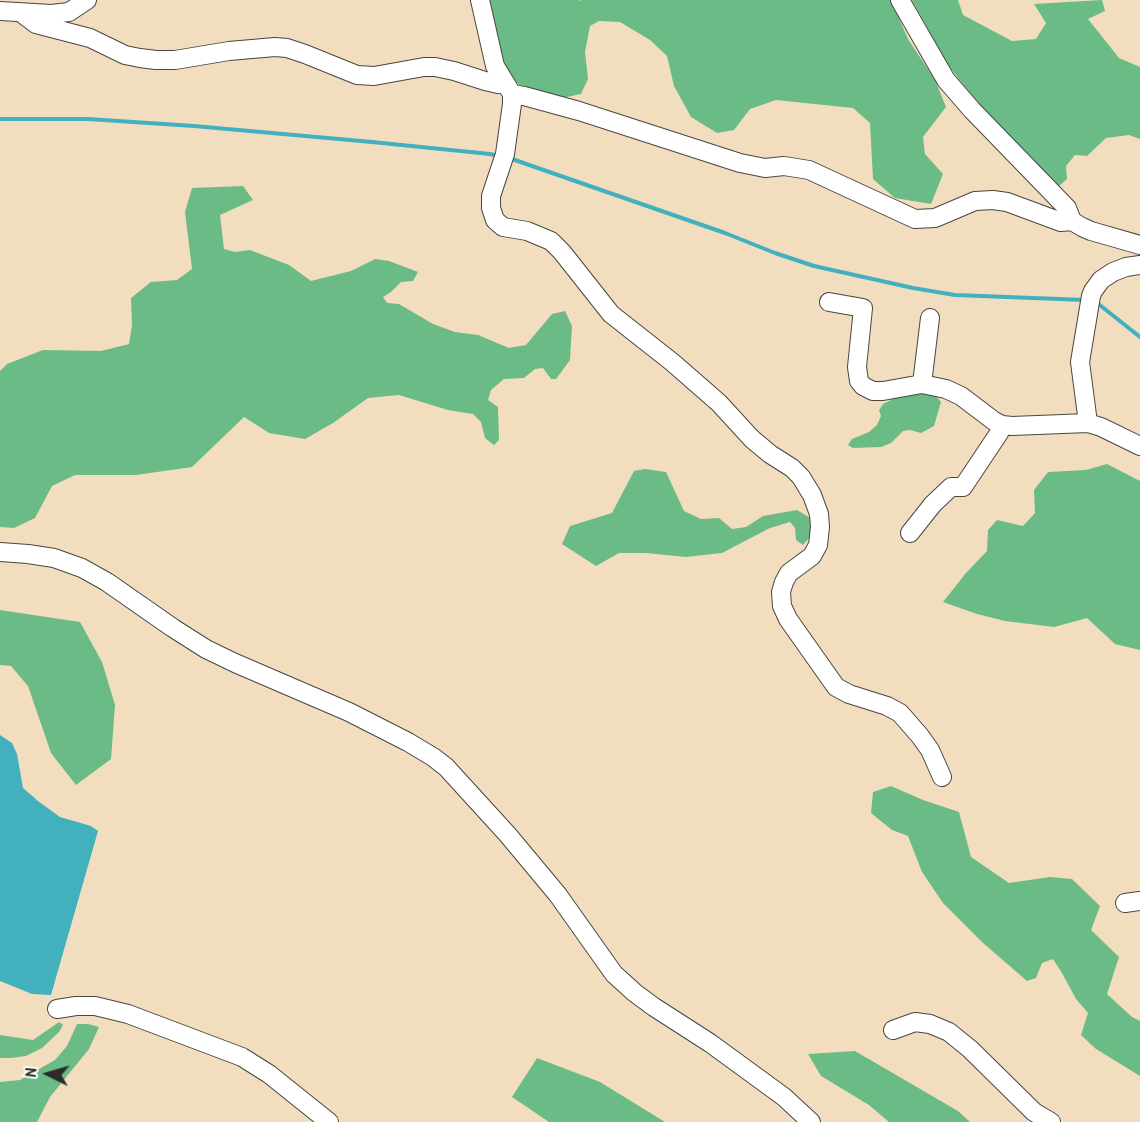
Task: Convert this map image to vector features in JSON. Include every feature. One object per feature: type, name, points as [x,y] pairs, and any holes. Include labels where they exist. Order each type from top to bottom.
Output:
[{"type":"street","points":[[0,11],[51,14],[69,12],[87,0]]},
{"type":"street","points":[[480,0],[495,66],[508,88],[512,104],[504,158],[491,196],[491,208],[495,220],[503,227],[528,231],[551,241],[611,314],[672,362],[719,403],[752,439],[801,477],[812,495],[819,514],[820,527],[818,545],[812,556],[789,573],[784,582],[781,592],[782,606],[788,619],[836,687],[900,713],[930,750],[942,777]]},
{"type":"street","points":[[900,0],[946,80],[972,110],[1068,208],[1072,221]]},
{"type":"street","points":[[20,12],[36,24],[90,38],[125,55],[140,58],[175,60],[229,51],[275,47],[305,54],[357,75],[374,76],[435,67],[498,84],[524,96],[579,111],[740,164],[765,168],[784,166],[809,170],[915,219],[934,218],[975,201],[993,200],[1007,202],[1061,222],[1072,221],[1091,231],[1140,245]]},
{"type":"street","points":[[1088,423],[1080,362],[1090,300],[1101,280],[1126,267],[1140,265]]},
{"type":"street","points":[[829,302],[863,308],[857,367],[859,381],[873,391],[922,384],[946,389],[961,396],[1002,425],[1088,423],[1140,446]]},
{"type":"street","points":[[922,384],[930,318]]},
{"type":"street","points":[[910,533],[933,504],[951,487],[963,487],[1002,425]]},
{"type":"street","points":[[0,552],[54,558],[82,568],[107,582],[206,649],[349,712],[433,757],[446,767],[508,835],[558,895],[614,974],[654,1007],[710,1043],[784,1096],[811,1122]]},
{"type":"street","points":[[57,1009],[94,1006],[128,1014],[242,1057],[269,1074],[329,1122]]},
{"type":"street","points":[[893,1030],[915,1022],[930,1024],[949,1032],[970,1049],[1034,1112],[1051,1122]]},
{"type":"green space","points":[[488,0],[891,0],[908,39],[935,80],[946,107],[923,137],[925,154],[943,174],[931,204],[895,198],[873,179],[870,123],[853,108],[776,100],[750,109],[734,130],[717,133],[691,117],[674,86],[667,56],[650,40],[620,22],[599,21],[590,26],[585,52],[588,79],[581,94],[562,98],[521,87],[503,67]]},
{"type":"green space","points":[[912,0],[958,0],[963,15],[1012,41],[1036,39],[1046,23],[1034,4],[1102,0],[1105,11],[1088,19],[1119,58],[1140,67],[1140,139],[1129,135],[1106,138],[1087,156],[1075,155],[1066,166],[1067,179],[1058,187],[982,109],[948,65]]},
{"type":"green space","points":[[243,186],[253,200],[220,215],[224,249],[235,252],[250,250],[289,265],[311,281],[351,271],[375,259],[389,261],[418,272],[413,281],[401,282],[383,297],[387,303],[399,304],[433,324],[455,332],[478,335],[509,348],[526,345],[552,314],[565,311],[572,326],[570,360],[556,379],[551,379],[543,368],[535,369],[524,378],[504,379],[491,390],[488,400],[498,407],[499,440],[494,445],[485,438],[481,422],[473,414],[448,410],[399,395],[368,398],[333,423],[305,439],[269,433],[244,417],[192,467],[136,475],[75,475],[52,486],[35,518],[14,528],[0,527],[0,371],[7,364],[43,350],[101,351],[129,344],[132,325],[131,298],[151,282],[177,280],[192,269],[185,212],[192,188]]},
{"type":"green space","points":[[919,391],[936,396],[941,402],[934,426],[921,433],[903,431],[891,443],[881,447],[853,448],[848,445],[852,439],[869,432],[877,425],[881,416],[879,410],[883,404],[903,394]]},
{"type":"green space","points":[[1107,464],[1140,481],[1140,650],[1115,644],[1087,618],[1054,627],[1005,621],[943,602],[987,551],[988,530],[997,520],[1023,526],[1035,513],[1034,490],[1048,472],[1086,470]]},
{"type":"green space","points":[[645,469],[666,472],[684,511],[701,519],[719,518],[732,529],[746,527],[763,516],[797,510],[812,519],[811,536],[803,545],[796,540],[795,528],[790,522],[770,528],[722,553],[686,557],[619,553],[596,566],[562,544],[570,526],[612,513],[634,471]]},
{"type":"green space","points":[[0,610],[80,622],[102,662],[115,705],[111,759],[76,785],[51,753],[28,686],[11,666],[0,665]]},
{"type":"green space","points":[[891,786],[959,812],[971,857],[1009,883],[1050,877],[1072,879],[1100,906],[1091,930],[1119,957],[1107,994],[1132,1017],[1140,1021],[1140,1076],[1096,1049],[1081,1035],[1088,1013],[1076,999],[1053,959],[1042,963],[1036,978],[1027,981],[982,942],[943,903],[922,872],[908,836],[892,830],[871,813],[873,792]]},
{"type":"green space","points":[[59,1022],[63,1025],[59,1032],[42,1048],[26,1056],[0,1058],[0,1035],[33,1040]]},
{"type":"green space","points":[[77,1024],[99,1027],[89,1049],[50,1097],[37,1122],[0,1122],[0,1082],[20,1080],[55,1060],[67,1046]]},
{"type":"green space","points":[[855,1051],[958,1111],[970,1122],[889,1122],[869,1105],[821,1076],[808,1054]]},
{"type":"green space","points":[[537,1058],[600,1082],[665,1122],[549,1122],[512,1097]]},
{"type":"water","points":[[0,735],[12,743],[17,754],[23,788],[60,817],[91,826],[98,831],[51,995],[32,994],[0,981]]},
{"type":"waterway","points":[[0,119],[88,119],[194,126],[498,156]]},
{"type":"waterway","points":[[509,158],[814,266],[955,295],[1085,300]]},
{"type":"waterway","points":[[1096,302],[1140,337]]}]
